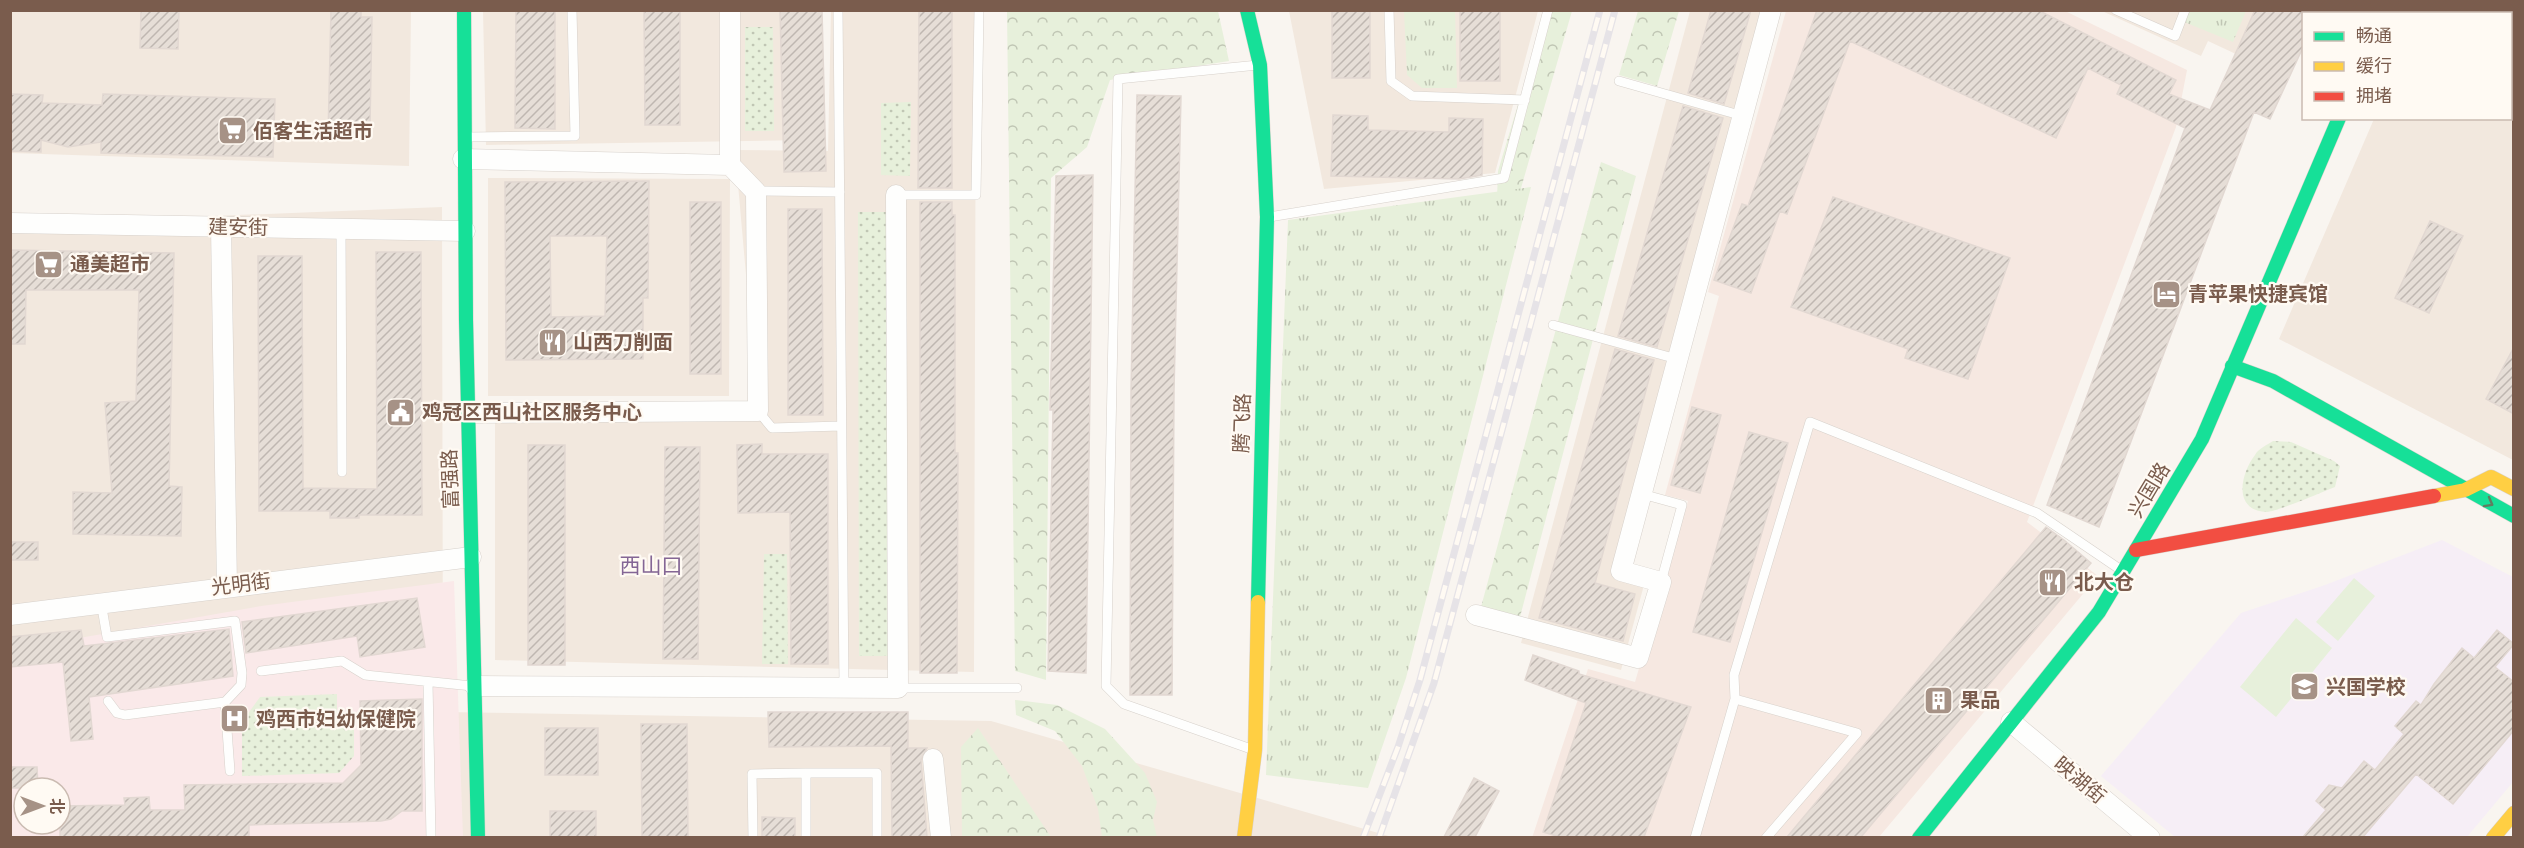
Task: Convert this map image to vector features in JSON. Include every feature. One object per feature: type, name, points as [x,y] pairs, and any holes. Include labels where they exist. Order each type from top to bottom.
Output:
[{"type":"street","name":"富强路","points":[[464,10],[463,159],[467,413],[478,837]]},
{"type":"street","points":[[467,413],[758,411],[755,191],[730,165],[730,10]]},
{"type":"street","name":"腾飞路","points":[[1244,837],[1255,750],[1267,217],[1260,65],[1247,10]]},
{"type":"street","points":[[1476,615],[1638,658],[1661,582],[1621,571],[1771,10]]},
{"type":"street","name":"兴国路","points":[[1919,837],[2099,612],[2202,439],[2338,120]]},
{"type":"street","points":[[463,159],[730,165]]},
{"type":"street","points":[[475,686],[898,688],[896,195]]},
{"type":"street","name":"建安街","points":[[10,223],[465,231]]},
{"type":"street","points":[[221,227],[227,586]]},
{"type":"street","points":[[2232,366],[2273,381],[2514,516]]},
{"type":"street","points":[[2136,550],[2465,490],[2491,477],[2514,489]]},
{"type":"street","name":"光明街","points":[[10,615],[471,557]]},
{"type":"street","name":"映湖街","points":[[2011,722],[2150,837]]},
{"type":"street","points":[[933,759],[941,837]]},
{"type":"street","points":[[2493,837],[2514,813]]},
{"type":"lane","points":[[463,137],[575,136],[572,10]]},
{"type":"lane","points":[[838,10],[844,688]]},
{"type":"lane","points":[[896,195],[976,195],[979,10]]},
{"type":"lane","points":[[1389,10],[1391,81],[1412,96],[1525,100]]},
{"type":"lane","points":[[1267,217],[1503,178],[1548,10]]},
{"type":"lane","points":[[2116,10],[2175,36],[2185,10]]},
{"type":"lane","points":[[1255,750],[1124,704],[1106,686],[1118,79],[1260,65]]},
{"type":"lane","points":[[1619,81],[1743,116]]},
{"type":"lane","points":[[755,191],[840,192]]},
{"type":"lane","points":[[341,229],[342,472]]},
{"type":"lane","points":[[1553,325],[1677,359]]},
{"type":"lane","points":[[758,411],[772,428],[841,426]]},
{"type":"lane","points":[[1695,837],[1735,699],[1734,675],[1810,422],[2037,513],[2123,571]]},
{"type":"lane","points":[[1642,494],[1682,505],[1661,582]]},
{"type":"lane","points":[[100,602],[107,637],[235,621],[242,674],[241,685],[225,702],[125,715],[117,713],[108,701]]},
{"type":"lane","points":[[261,671],[342,661],[365,675],[475,686]]},
{"type":"lane","points":[[428,682],[431,837]]},
{"type":"lane","points":[[898,688],[1017,688]]},
{"type":"lane","points":[[1735,699],[1857,733],[1766,837]]},
{"type":"lane","points":[[225,702],[230,771]]},
{"type":"lane","points":[[753,837],[752,774],[806,773],[877,773],[877,837]]},
{"type":"lane","points":[[806,773],[806,837]]},
{"type":"shaded area","points":[[11,11],[411,11],[409,166],[11,153]]},
{"type":"shaded area","points":[[483,11],[803,11],[804,140],[486,145]]},
{"type":"shaded area","points":[[831,11],[976,11],[974,672],[495,660],[495,411],[758,411],[735,150],[828,151]]},
{"type":"shaded area","points":[[1289,11],[1538,11],[1495,173],[1324,189]]},
{"type":"shaded area","points":[[1690,11],[1774,11],[1611,574],[1644,585],[1621,670],[1521,643]]},
{"type":"shaded area","points":[[1786,11],[2065,11],[2187,70],[2176,127],[2027,522],[2098,576],[1879,837],[1532,838],[1588,669],[1635,682],[1688,501],[1665,495],[1719,296],[1708,292]]},
{"type":"shaded area","points":[[2102,11],[2255,11],[2238,55],[2208,41],[2201,56]]},
{"type":"shaded area","points":[[2513,11],[2513,460],[2279,339],[2374,120],[2512,120],[2512,12],[2420,12]]},
{"type":"shaded area","points":[[488,178],[730,179],[729,396],[488,396]]},
{"type":"shaded area","points":[[442,207],[443,712],[991,721],[1392,837],[11,837],[10,224]]},
{"type":"shaded area","name":"兴国学校","points":[[2442,540],[2513,577],[2513,644],[2513,782],[2467,837],[2363,837],[2401,792],[2365,761],[2342,788],[2316,801],[2326,810],[2303,837],[2175,837],[2101,776],[2241,613],[2325,585]],"holes":[[[2497,630],[2513,644],[2493,669],[2382,761],[2404,734],[2395,726],[2416,701],[2426,710],[2432,702],[2430,690],[2434,683],[2444,684],[2445,670],[2462,649],[2474,658]]]},
{"type":"shaded area","name":"鸡西市妇幼保健院","points":[[454,581],[463,837],[11,838],[11,650],[261,606]]},
{"type":"green space","points":[[1007,11],[1218,11],[1229,61],[1110,80],[1087,147],[1051,178],[1046,680],[1015,671]]},
{"type":"green space","points":[[1404,11],[1455,11],[1457,88],[1422,88],[1407,75]]},
{"type":"green space","points":[[1546,11],[1572,11],[1517,202],[1497,198],[1498,171]]},
{"type":"green space","points":[[1638,11],[1679,11],[1657,86],[1619,75]]},
{"type":"green space","points":[[2181,11],[2246,11],[2233,42],[2177,19]]},
{"type":"green space","points":[[745,27],[773,27],[774,131],[745,131]]},
{"type":"green space","points":[[911,102],[910,176],[881,175],[881,103]]},
{"type":"green space","points":[[1601,162],[1636,176],[1520,617],[1481,607]]},
{"type":"green space","points":[[1531,187],[1406,678],[1368,788],[1266,775],[1288,220]]},
{"type":"green space","points":[[858,212],[890,212],[891,656],[859,656]]},
{"type":"green space","points":[[2273,441],[2291,442],[2334,461],[2340,466],[2335,487],[2272,511],[2255,510],[2248,505],[2243,490],[2246,471],[2256,453]]},
{"type":"green space","points":[[764,554],[787,554],[788,664],[762,664]]},
{"type":"green space","points":[[2354,578],[2375,596],[2338,641],[2316,622]]},
{"type":"green space","points":[[2296,618],[2332,648],[2276,717],[2240,687]]},
{"type":"green space","points":[[337,694],[337,713],[354,713],[354,756],[339,773],[242,776],[242,722],[260,697]]},
{"type":"green space","points":[[1015,700],[1057,705],[1105,729],[1145,773],[1157,802],[1153,820],[1157,837],[1102,837],[1098,809],[1082,766],[1055,731],[1016,715]]},
{"type":"green space","points":[[978,728],[1051,837],[962,837],[961,747]]},
{"type":"building","points":[[141,10],[179,10],[178,49],[140,48]]},
{"type":"building","points":[[331,10],[361,10],[361,17],[372,17],[370,125],[357,125],[357,137],[328,137]]},
{"type":"building","points":[[516,10],[555,10],[555,129],[515,128]]},
{"type":"building","points":[[644,10],[680,10],[680,125],[645,125]]},
{"type":"building","points":[[780,10],[822,10],[826,171],[784,172]]},
{"type":"building","points":[[919,10],[952,10],[952,188],[918,188]]},
{"type":"building","points":[[1332,10],[1370,10],[1370,78],[1332,78]]},
{"type":"building","points":[[1460,10],[1500,10],[1500,81],[1460,81]]},
{"type":"building","points":[[1711,10],[1751,10],[1724,104],[1688,93]]},
{"type":"building","points":[[1817,10],[2038,10],[2176,80],[2169,94],[2210,110],[2255,10],[2304,10],[2302,12],[2302,49],[2270,119],[2254,112],[2099,527],[2047,505],[2185,128],[2117,94],[2121,85],[2088,68],[2056,138],[1850,41],[1787,214],[1780,211],[1751,293],[1714,280],[1742,204],[1748,206]]},
{"type":"building","points":[[10,94],[43,95],[42,103],[102,105],[103,94],[275,99],[273,157],[101,153],[101,142],[68,147],[41,140],[41,152],[10,151]]},
{"type":"building","points":[[1137,95],[1181,96],[1174,391],[1172,695],[1130,695],[1131,390]]},
{"type":"building","points":[[1683,106],[1723,118],[1657,347],[1618,336]]},
{"type":"building","points":[[1333,115],[1368,116],[1368,130],[1449,132],[1449,118],[1483,119],[1482,175],[1459,179],[1331,176]]},
{"type":"building","points":[[1093,175],[1086,673],[1048,671],[1053,410],[1050,410],[1056,176]]},
{"type":"building","points":[[649,181],[648,298],[643,298],[643,359],[506,360],[505,182]],"holes":[[[550,236],[607,236],[605,316],[551,317]]]},
{"type":"building","points":[[1833,197],[2010,258],[1968,379],[1905,358],[1908,349],[1791,307]]},
{"type":"building","points":[[690,202],[721,202],[721,374],[690,374]]},
{"type":"building","points":[[920,202],[952,202],[952,215],[955,215],[955,453],[958,453],[957,673],[920,673]]},
{"type":"building","points":[[788,209],[822,209],[823,415],[788,415]]},
{"type":"building","points":[[2430,221],[2463,236],[2429,313],[2395,298]]},
{"type":"building","points":[[10,250],[174,253],[169,486],[182,487],[181,536],[73,534],[73,492],[112,493],[105,403],[136,401],[139,290],[26,290],[25,344],[10,344]]},
{"type":"building","points":[[376,252],[421,252],[422,515],[359,515],[359,518],[330,518],[330,511],[259,511],[258,256],[302,256],[303,488],[377,489]]},
{"type":"building","points":[[2514,347],[2514,414],[2486,399]]},
{"type":"building","points":[[1615,349],[1654,360],[1595,583],[1635,594],[1623,641],[1539,618]]},
{"type":"building","points":[[1692,407],[1721,415],[1700,493],[1671,485]]},
{"type":"building","points":[[1749,432],[1788,443],[1730,642],[1693,632]]},
{"type":"building","points":[[762,444],[762,454],[828,454],[828,664],[791,664],[790,512],[738,513],[737,445]]},
{"type":"building","points":[[528,445],[565,445],[565,665],[528,665]]},
{"type":"building","points":[[665,447],[700,447],[698,659],[663,659]]},
{"type":"building","name":"果品","points":[[2046,527],[2091,563],[1861,837],[1787,837]]},
{"type":"building","points":[[10,542],[38,542],[38,560],[10,560]]},
{"type":"building","points":[[417,598],[425,647],[360,657],[357,636],[246,653],[242,622]]},
{"type":"building","points":[[229,629],[233,676],[89,697],[93,739],[71,741],[63,662],[10,667],[10,637],[81,630],[84,646]]},
{"type":"building","points":[[2497,630],[2514,644],[2495,667],[2514,682],[2514,730],[2453,804],[2416,774],[2363,837],[2303,837],[2326,810],[2316,801],[2329,785],[2342,788],[2364,761],[2375,770],[2404,734],[2395,726],[2416,701],[2421,705],[2462,648],[2474,658]]},
{"type":"building","points":[[1533,655],[1579,671],[1579,674],[1691,707],[1644,837],[1560,837],[1543,832],[1586,703],[1525,680]]},
{"type":"building","points":[[422,699],[422,811],[402,811],[391,819],[381,821],[249,825],[249,837],[60,837],[72,836],[72,806],[125,805],[124,798],[149,797],[150,810],[185,810],[184,785],[343,783],[361,765],[360,701]]},
{"type":"building","points":[[768,712],[908,712],[908,748],[927,748],[921,760],[927,837],[892,837],[891,746],[769,747]]},
{"type":"building","points":[[641,724],[687,724],[688,837],[642,837]]},
{"type":"building","points":[[545,728],[598,728],[598,775],[545,775]]},
{"type":"building","points":[[10,767],[37,767],[37,776],[12,776],[12,788],[10,788]]},
{"type":"building","points":[[1474,778],[1499,791],[1475,837],[1444,837]]},
{"type":"building","points":[[550,811],[596,811],[596,837],[550,837]]},
{"type":"building","points":[[762,817],[795,818],[795,837],[762,837]]},
{"type":"railway","points":[[1363,838],[1398,747],[1420,680],[1600,10]]},
{"type":"railway","points":[[1379,838],[1434,683],[1615,10]]},
{"type":"traffic: fast","points":[[464,10],[466,320],[478,838]]},
{"type":"traffic: fast","points":[[1247,10],[1260,65],[1267,217],[1258,602]]},
{"type":"traffic: fast","points":[[1919,838],[2099,612],[2202,439],[2338,120]]},
{"type":"traffic: fast","points":[[2232,366],[2273,381],[2514,516]]},
{"type":"traffic: slow","points":[[2434,496],[2465,490],[2491,477],[2514,489]]},
{"type":"traffic: slow","points":[[1244,838],[1255,750],[1258,602]]},
{"type":"traffic: slow","points":[[2493,838],[2514,813]]},
{"type":"traffic: jam","points":[[2136,550],[2434,496]]},
{"type":"place","name":"佰客生活超市","points":[[232,131]]},
{"type":"place","name":"通美超市","points":[[49,264]]},
{"type":"place","name":"青苹果快捷宾馆","points":[[2167,294]]},
{"type":"place","name":"山西刀削面","points":[[552,342]]},
{"type":"place","name":"鸡冠区西山社区服务中心","points":[[401,412]]},
{"type":"place","name":"北大仓","points":[[2053,582]]},
{"type":"place","name":"兴国学校","points":[[2305,687]]},
{"type":"place","name":"果品","points":[[1939,700]]},
{"type":"place","name":"鸡西市妇幼保健院","points":[[235,719]]},
{"type":"district","name":"西山口","points":[[651,566]]}]
